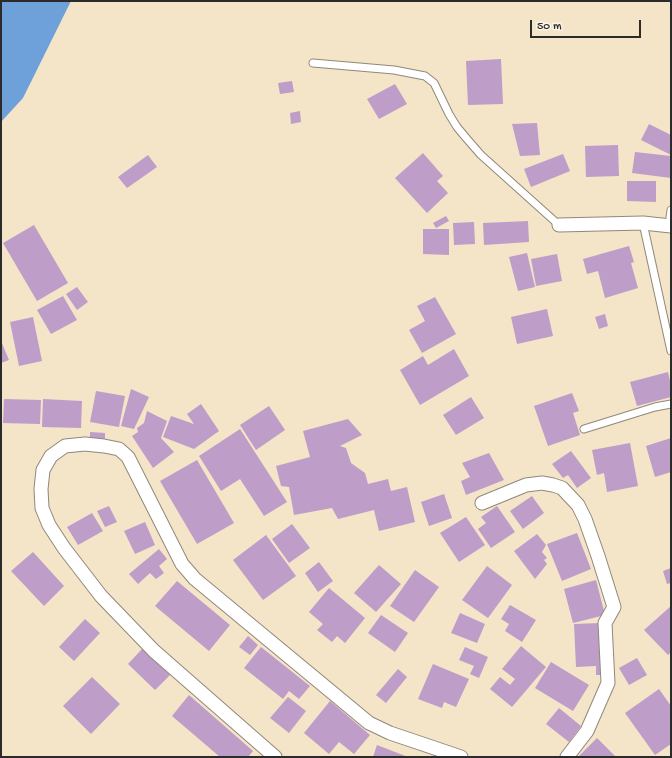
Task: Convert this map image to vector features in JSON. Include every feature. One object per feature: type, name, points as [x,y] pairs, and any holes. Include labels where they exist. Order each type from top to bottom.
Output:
[{"type":"street","points":[[559,225],[643,223],[670,225]]},
{"type":"street","points":[[275,757],[154,651],[101,596],[68,554],[48,525],[42,508],[41,489],[43,470],[51,456],[65,446],[85,444],[119,449],[128,457],[182,564],[195,580],[369,723],[461,757]]},
{"type":"street","points":[[482,503],[526,485],[542,483],[562,488],[578,505],[585,519],[598,556],[614,607],[605,623],[608,683],[587,731],[567,757]]},
{"type":"lane","points":[[313,63],[394,70],[425,76],[434,83],[457,127],[481,155],[559,225]]},
{"type":"lane","points":[[670,225],[671,210]]},
{"type":"lane","points":[[643,223],[671,351]]},
{"type":"lane","points":[[584,429],[655,407],[671,404]]},
{"type":"water","points":[[1,1],[71,1],[23,98],[1,122]]},
{"type":"building","points":[[501,59],[503,104],[468,105],[466,61]]},
{"type":"building","points":[[292,81],[294,92],[280,94],[278,83]]},
{"type":"building","points":[[395,84],[407,104],[379,119],[367,99]]},
{"type":"building","points":[[300,111],[301,122],[291,124],[290,113]]},
{"type":"building","points":[[537,123],[540,155],[520,156],[512,124]]},
{"type":"building","points":[[649,124],[671,135],[671,155],[641,140]]},
{"type":"building","points":[[618,145],[619,176],[586,177],[585,146]]},
{"type":"building","points":[[635,152],[671,156],[671,178],[632,173]]},
{"type":"building","points":[[423,153],[443,176],[437,181],[448,193],[427,213],[395,178]]},
{"type":"building","points":[[563,154],[570,171],[531,187],[524,169]]},
{"type":"building","points":[[148,155],[157,167],[127,188],[118,177]]},
{"type":"building","points":[[627,181],[656,181],[656,202],[627,201]]},
{"type":"building","points":[[446,216],[449,221],[436,228],[433,223]]},
{"type":"building","points":[[528,221],[529,242],[484,245],[483,223]]},
{"type":"building","points":[[474,222],[475,244],[454,245],[453,223]]},
{"type":"building","points":[[34,225],[68,283],[37,301],[3,243]]},
{"type":"building","points":[[423,229],[449,229],[449,255],[423,254]]},
{"type":"building","points":[[629,246],[634,262],[631,263],[638,288],[605,298],[598,271],[587,274],[583,259]]},
{"type":"building","points":[[527,253],[535,287],[518,291],[509,257]]},
{"type":"building","points":[[557,254],[562,281],[536,286],[531,259]]},
{"type":"building","points":[[77,287],[88,302],[77,310],[66,294]]},
{"type":"building","points":[[63,296],[77,320],[51,334],[37,310]]},
{"type":"building","points":[[435,297],[456,334],[422,353],[409,330],[425,321],[417,306]]},
{"type":"building","points":[[547,309],[553,336],[517,344],[511,317]]},
{"type":"building","points":[[605,314],[608,326],[599,329],[595,317]]},
{"type":"building","points":[[33,317],[42,361],[19,366],[10,322]]},
{"type":"building","points":[[1,341],[9,360],[1,363]]},
{"type":"building","points":[[454,349],[469,376],[420,405],[400,370],[423,356],[428,365]]},
{"type":"building","points":[[668,372],[671,385],[671,397],[637,406],[630,382]]},
{"type":"building","points":[[131,389],[149,397],[134,429],[121,426]]},
{"type":"building","points":[[96,391],[125,396],[119,427],[90,422]]},
{"type":"building","points":[[572,393],[579,411],[573,413],[580,435],[548,446],[534,406]]},
{"type":"building","points":[[471,397],[484,418],[456,435],[443,415]]},
{"type":"building","points":[[4,399],[41,400],[40,424],[3,423]]},
{"type":"building","points":[[43,399],[82,401],[81,428],[42,427]]},
{"type":"building","points":[[201,404],[219,431],[194,449],[163,437],[171,416],[194,424],[187,414]]},
{"type":"building","points":[[269,406],[285,430],[256,450],[240,425]]},
{"type":"building","points":[[147,411],[167,421],[161,438],[174,452],[153,468],[132,436],[138,432],[137,428],[144,423]]},
{"type":"building","points":[[348,419],[362,435],[340,446],[346,448],[351,463],[365,473],[368,484],[388,479],[391,491],[407,487],[415,522],[379,531],[374,510],[338,519],[332,508],[294,515],[289,487],[281,486],[276,466],[310,457],[303,431]]},
{"type":"building","points":[[240,429],[287,502],[264,516],[240,479],[221,491],[199,456]]},
{"type":"building","points":[[90,432],[105,433],[105,439],[90,438]]},
{"type":"building","points":[[671,438],[671,472],[655,477],[646,446]]},
{"type":"building","points":[[630,443],[638,486],[607,492],[604,473],[597,475],[592,450]]},
{"type":"building","points":[[571,451],[591,478],[577,488],[568,475],[563,478],[552,464]]},
{"type":"building","points":[[489,453],[504,480],[466,495],[461,481],[470,477],[462,463]]},
{"type":"building","points":[[197,460],[234,523],[197,544],[160,481]]},
{"type":"building","points":[[444,494],[452,518],[429,526],[421,502]]},
{"type":"building","points":[[532,496],[544,513],[523,529],[510,511]]},
{"type":"building","points":[[109,506],[117,522],[105,527],[97,511]]},
{"type":"building","points":[[497,506],[515,532],[491,548],[478,529],[486,523],[481,517]]},
{"type":"building","points":[[92,513],[103,531],[78,545],[67,527]]},
{"type":"building","points":[[466,517],[485,545],[459,562],[440,533]]},
{"type":"building","points":[[145,522],[155,545],[135,554],[124,531]]},
{"type":"building","points":[[292,524],[310,548],[289,563],[272,539]]},
{"type":"building","points":[[577,533],[591,569],[562,581],[547,544]]},
{"type":"building","points":[[537,534],[546,545],[542,552],[547,558],[544,560],[547,564],[535,579],[514,551]]},
{"type":"building","points":[[266,535],[296,576],[263,600],[233,560]]},
{"type":"building","points":[[159,549],[167,559],[159,566],[164,573],[156,579],[150,573],[138,584],[129,574]]},
{"type":"building","points":[[33,552],[64,586],[44,606],[11,571]]},
{"type":"building","points":[[319,562],[333,581],[318,592],[305,573]]},
{"type":"building","points":[[379,565],[401,584],[376,612],[354,593]]},
{"type":"building","points":[[487,566],[512,585],[488,618],[462,600]]},
{"type":"building","points":[[671,568],[671,583],[667,584],[663,571]]},
{"type":"building","points":[[415,570],[439,587],[414,622],[390,606]]},
{"type":"building","points":[[596,580],[605,615],[573,623],[564,589]]},
{"type":"building","points":[[177,581],[230,625],[209,651],[155,606]]},
{"type":"building","points":[[329,588],[365,618],[345,643],[337,636],[332,642],[317,630],[323,624],[309,612]]},
{"type":"building","points":[[510,605],[536,620],[522,642],[505,631],[509,624],[501,619]]},
{"type":"building","points":[[671,606],[671,652],[668,655],[644,630]]},
{"type":"building","points":[[460,613],[485,624],[477,643],[451,633]]},
{"type":"building","points":[[381,615],[408,633],[395,652],[368,633]]},
{"type":"building","points":[[85,619],[100,633],[74,661],[59,647]]},
{"type":"building","points":[[600,623],[603,675],[596,675],[596,666],[576,667],[574,624]]},
{"type":"building","points":[[248,636],[258,645],[250,655],[239,647]]},
{"type":"building","points":[[521,646],[546,667],[512,707],[490,689],[500,677],[510,685],[515,679],[502,669]]},
{"type":"building","points":[[261,647],[310,686],[299,699],[289,691],[283,699],[244,668]]},
{"type":"building","points":[[465,647],[488,657],[479,678],[470,674],[474,666],[459,660]]},
{"type":"building","points":[[142,649],[170,675],[155,690],[128,664]]},
{"type":"building","points":[[637,658],[647,675],[629,685],[619,668]]},
{"type":"building","points":[[551,662],[589,685],[573,711],[535,688]]},
{"type":"building","points":[[433,664],[469,679],[456,707],[444,702],[442,708],[418,699]]},
{"type":"building","points":[[398,669],[407,677],[386,703],[376,695]]},
{"type":"building","points":[[92,677],[120,704],[91,734],[63,706]]},
{"type":"building","points":[[659,689],[671,706],[671,744],[655,755],[625,713]]},
{"type":"building","points":[[189,695],[253,751],[248,757],[220,757],[172,716]]},
{"type":"building","points":[[288,697],[306,711],[289,733],[270,718]]},
{"type":"building","points":[[330,701],[370,735],[354,754],[339,742],[329,754],[304,733]]},
{"type":"building","points":[[559,708],[581,726],[569,742],[546,724]]},
{"type":"building","points":[[597,738],[616,757],[578,757]]},
{"type":"building","points":[[377,745],[408,757],[373,757]]}]
